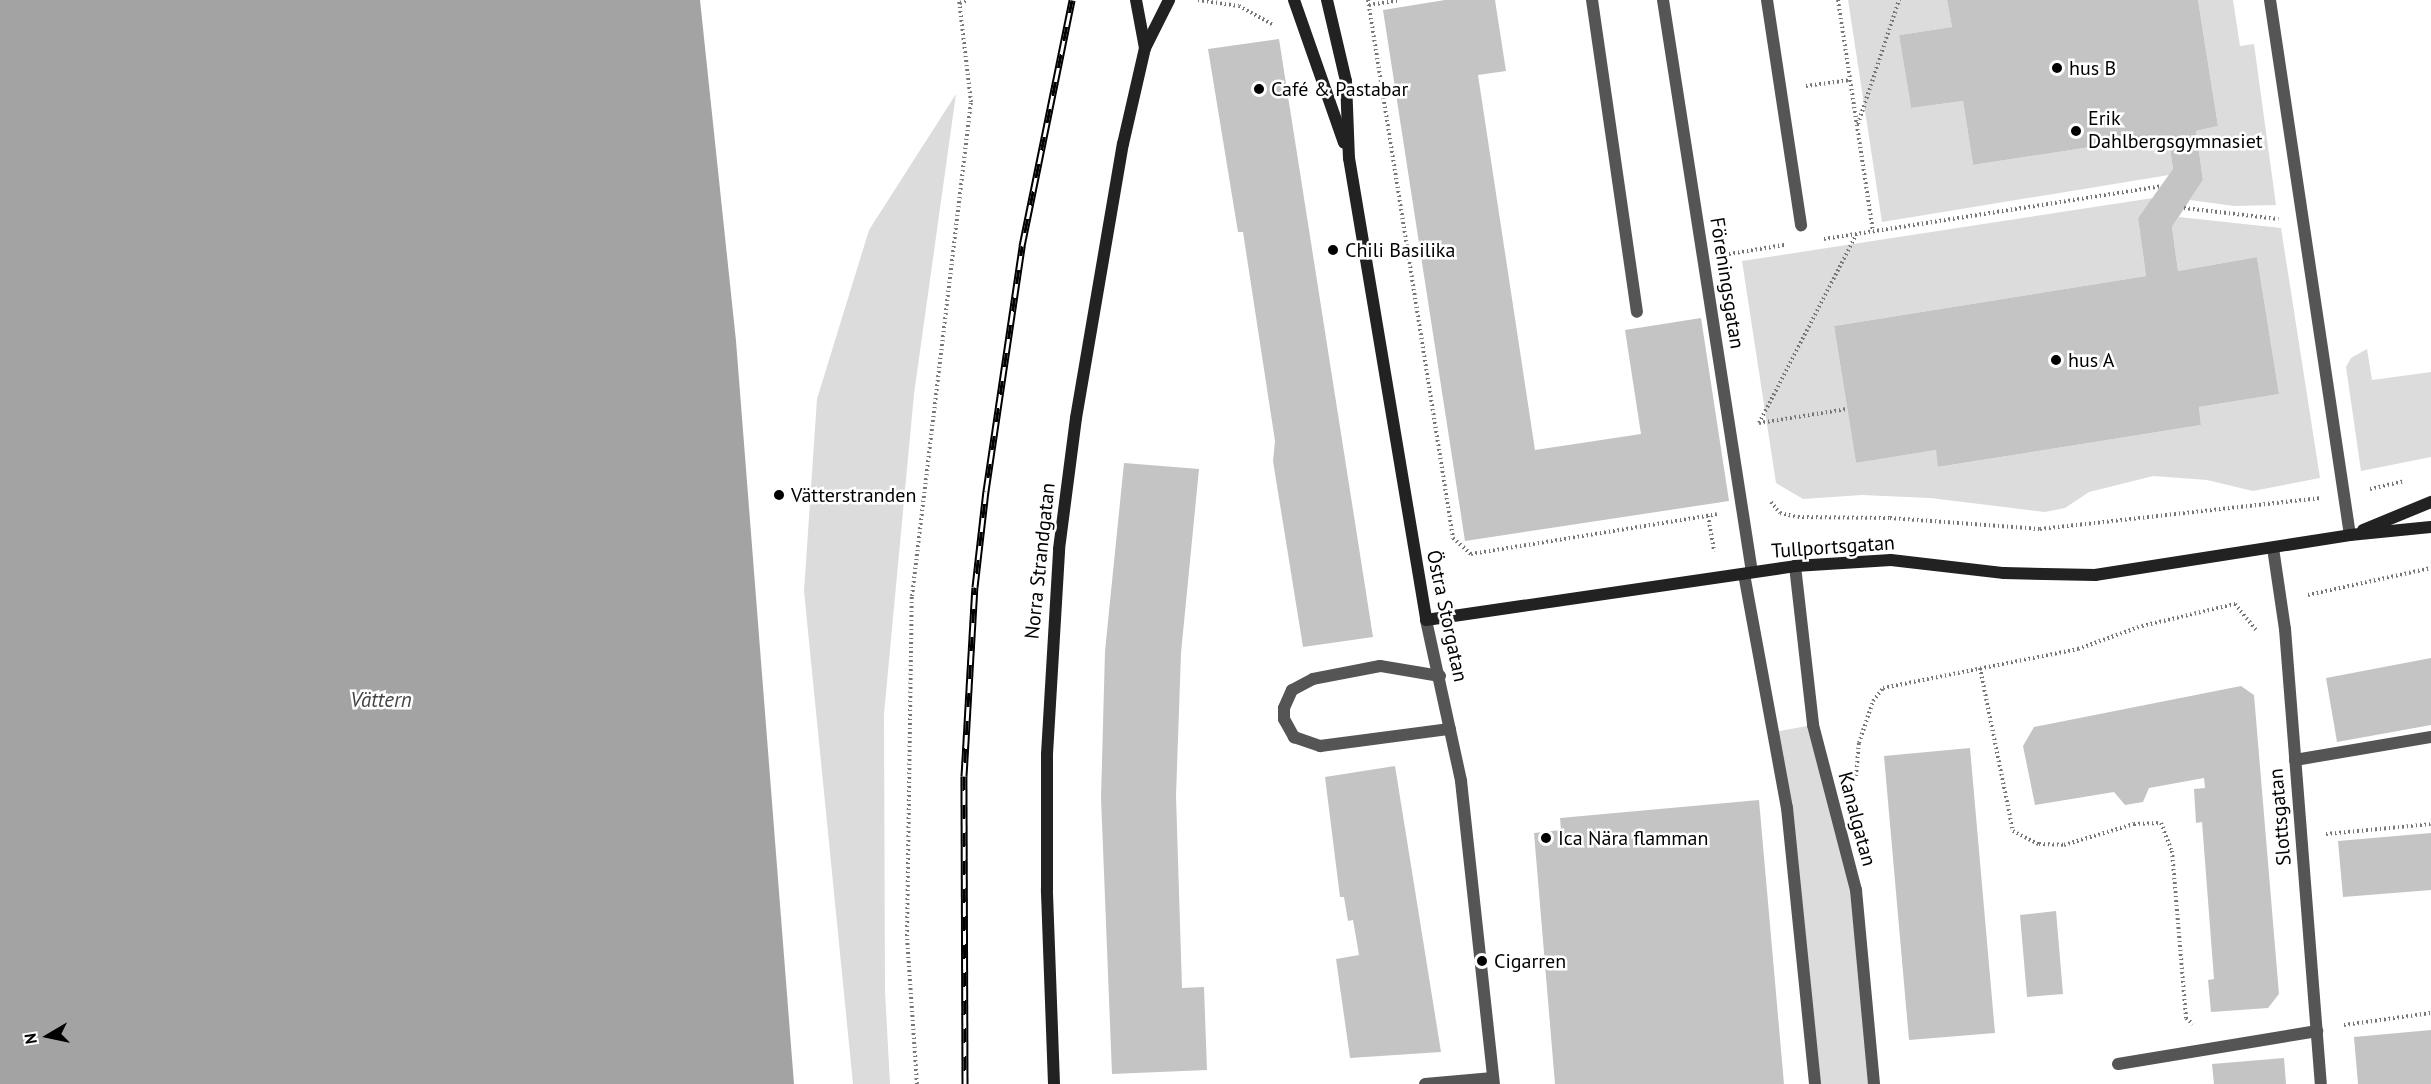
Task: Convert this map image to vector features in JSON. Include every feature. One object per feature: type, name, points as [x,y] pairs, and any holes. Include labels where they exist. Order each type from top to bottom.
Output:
[{"type":"street","name":"Norra Strandgatan","points":[[1136,0],[1145,48]]},
{"type":"street","name":"Norra Strandgatan","points":[[1054,1084],[1047,889],[1052,619],[1076,418],[1123,144],[1145,48],[1169,0]]},
{"type":"street","name":"Östra Storgatan","points":[[1294,0],[1306,27],[1349,158]]},
{"type":"street","name":"Östra Storgatan","points":[[1327,0],[1346,81],[1349,158],[1426,620],[1461,781],[1493,1081]]},
{"type":"street","points":[[1592,0],[1637,312]]},
{"type":"street","name":"Föreningsgatan","points":[[1663,0],[1748,573]]},
{"type":"street","points":[[1767,0],[1801,225]]},
{"type":"street","points":[[2270,0],[2350,535]]},
{"type":"street","name":"Tullportsgatan","points":[[2350,535],[2431,502]]},
{"type":"street","name":"Tullportsgatan","points":[[1426,620],[1795,566],[1891,560],[2004,573],[2095,575],[2350,535],[2431,527]]},
{"type":"street","name":"Slottsgatan","points":[[2273,548],[2285,629],[2321,1084]]},
{"type":"street","name":"Kanalgatan","points":[[1795,566],[1813,725],[1856,891],[1874,1084]]},
{"type":"street","points":[[1748,573],[1787,808],[1815,1084]]},
{"type":"street","points":[[1440,676],[1380,666],[1312,679],[1292,690],[1284,708],[1284,719],[1294,737],[1320,746],[1450,729]]},
{"type":"street","points":[[2295,760],[2431,737]]},
{"type":"street","points":[[2118,1064],[2317,1031]]},
{"type":"street","points":[[1425,1084],[1493,1081]]},
{"type":"path","points":[[917,1084],[908,936],[912,596],[971,102],[960,2],[969,0]]},
{"type":"path","points":[[1198,0],[1239,6],[1277,26]]},
{"type":"path","points":[[1400,0],[1369,2],[1453,538],[1471,554],[1725,513]]},
{"type":"path","points":[[1838,0],[1873,231]]},
{"type":"path","points":[[1857,126],[1899,0]]},
{"type":"path","points":[[1780,89],[1850,80]]},
{"type":"path","points":[[1814,240],[2161,186]]},
{"type":"path","points":[[2184,208],[2302,222]]},
{"type":"path","points":[[1847,409],[1759,423],[1857,234]]},
{"type":"path","points":[[1703,258],[1793,244]]},
{"type":"path","points":[[1770,498],[1780,513],[1798,517],[1890,518],[2040,529],[2344,494],[2410,479]]},
{"type":"path","points":[[1856,782],[1859,743],[1873,701],[1883,688],[2078,649],[2142,626],[2235,604],[2258,631],[2285,629],[2310,592],[2431,568]]},
{"type":"path","points":[[1980,668],[2013,831],[2039,844],[2064,845],[2134,824],[2161,823],[2172,851],[2186,1018],[2198,1027]]},
{"type":"path","points":[[2301,837],[2431,824]]},
{"type":"path","points":[[2317,1031],[2378,1017],[2431,1013]]},
{"type":"shaded area","points":[[1848,0],[1947,0],[1952,27],[1899,35],[1911,108],[1963,101],[1973,165],[2168,135],[2173,169],[2169,175],[1882,222]]},
{"type":"shaded area","points":[[2198,0],[2233,0],[2240,46],[2254,44],[2276,205],[2234,206],[2190,200],[2203,180],[2196,131],[2218,126]]},
{"type":"shaded area","points":[[956,94],[914,394],[884,714],[885,991],[890,1084],[853,1084],[804,591],[817,399],[869,230]]},
{"type":"shaded area","points":[[2153,198],[2138,218],[2146,276],[1834,326],[1856,463],[1936,450],[1939,467],[2201,425],[2199,407],[2279,394],[2257,257],[2178,271],[2172,227],[2179,217],[2281,228],[2320,478],[2253,491],[2207,480],[2153,476],[2089,492],[2065,508],[2045,512],[1930,498],[1862,495],[1803,499],[1776,483],[1742,261]]},
{"type":"shaded area","points":[[2367,349],[2372,380],[2431,372],[2431,457],[2361,471],[2346,367],[2351,358]]},
{"type":"shaded area","points":[[1813,725],[1856,890],[1874,1084],[1815,1084],[1773,732]]},
{"type":"water","name":"Vättern","points":[[0,0],[700,0],[736,341],[794,1084],[0,1084]]},
{"type":"building","points":[[1445,0],[1495,0],[1506,71],[1478,75],[1535,450],[1641,434],[1625,330],[1701,318],[1729,501],[1465,541],[1383,10]]},
{"type":"building","points":[[1947,0],[2198,0],[2218,126],[2196,131],[2203,180],[2172,227],[2178,271],[2257,257],[2279,394],[2199,407],[2201,425],[1938,467],[1936,450],[1856,463],[1834,326],[2146,276],[2138,218],[2173,169],[2168,135],[1973,165],[1963,101],[1911,108],[1899,35],[1952,27]]},
{"type":"building","points":[[1279,39],[1373,637],[1303,647],[1273,461],[1275,441],[1243,232],[1238,232],[1208,49]]},
{"type":"building","points":[[1124,463],[1199,469],[1181,653],[1176,796],[1182,988],[1204,987],[1207,1070],[1112,1074],[1101,798],[1105,651]]},
{"type":"building","points":[[2431,658],[2431,725],[2337,742],[2326,678]]},
{"type":"building","points":[[2241,686],[2254,695],[2279,994],[2268,1008],[2211,1012],[2208,980],[2214,979],[2202,822],[2196,823],[2194,789],[2205,788],[2204,778],[2149,788],[2143,802],[2125,805],[2114,792],[2035,805],[2023,746],[2034,727]]},
{"type":"building","points":[[1970,748],[1995,1033],[1909,1040],[1884,756]]},
{"type":"building","points":[[1395,766],[1441,1052],[1350,1058],[1336,959],[1359,955],[1353,920],[1348,921],[1344,897],[1340,897],[1325,777]]},
{"type":"building","points":[[1759,800],[1784,1084],[1555,1084],[1534,833],[1561,830],[1560,818]]},
{"type":"building","points":[[2431,833],[2431,890],[2343,897],[2338,841]]},
{"type":"building","points":[[2056,911],[2063,994],[2027,997],[2020,915]]},
{"type":"building","points":[[2431,1030],[2431,1084],[2358,1084],[2354,1037]]},
{"type":"building","points":[[2284,1058],[2286,1084],[2214,1084],[2212,1064]]},
{"type":"railway","points":[[965,1084],[964,776],[975,587],[986,491],[1022,246],[1072,0]]},
{"type":"place","name":"hus B","points":[[2057,68]]},
{"type":"place","name":"Café & Pastabar","points":[[1259,89]]},
{"type":"place","name":"Erik Dahlbergsgymnasiet","points":[[2076,131]]},
{"type":"place","name":"Chili Basilika","points":[[1333,250]]},
{"type":"place","name":"hus A","points":[[2056,360]]},
{"type":"place","name":"Vätterstranden","points":[[779,495]]},
{"type":"place","name":"Ica Nära flamman","points":[[1546,838]]},
{"type":"place","name":"Cigarren","points":[[1482,961]]}]
